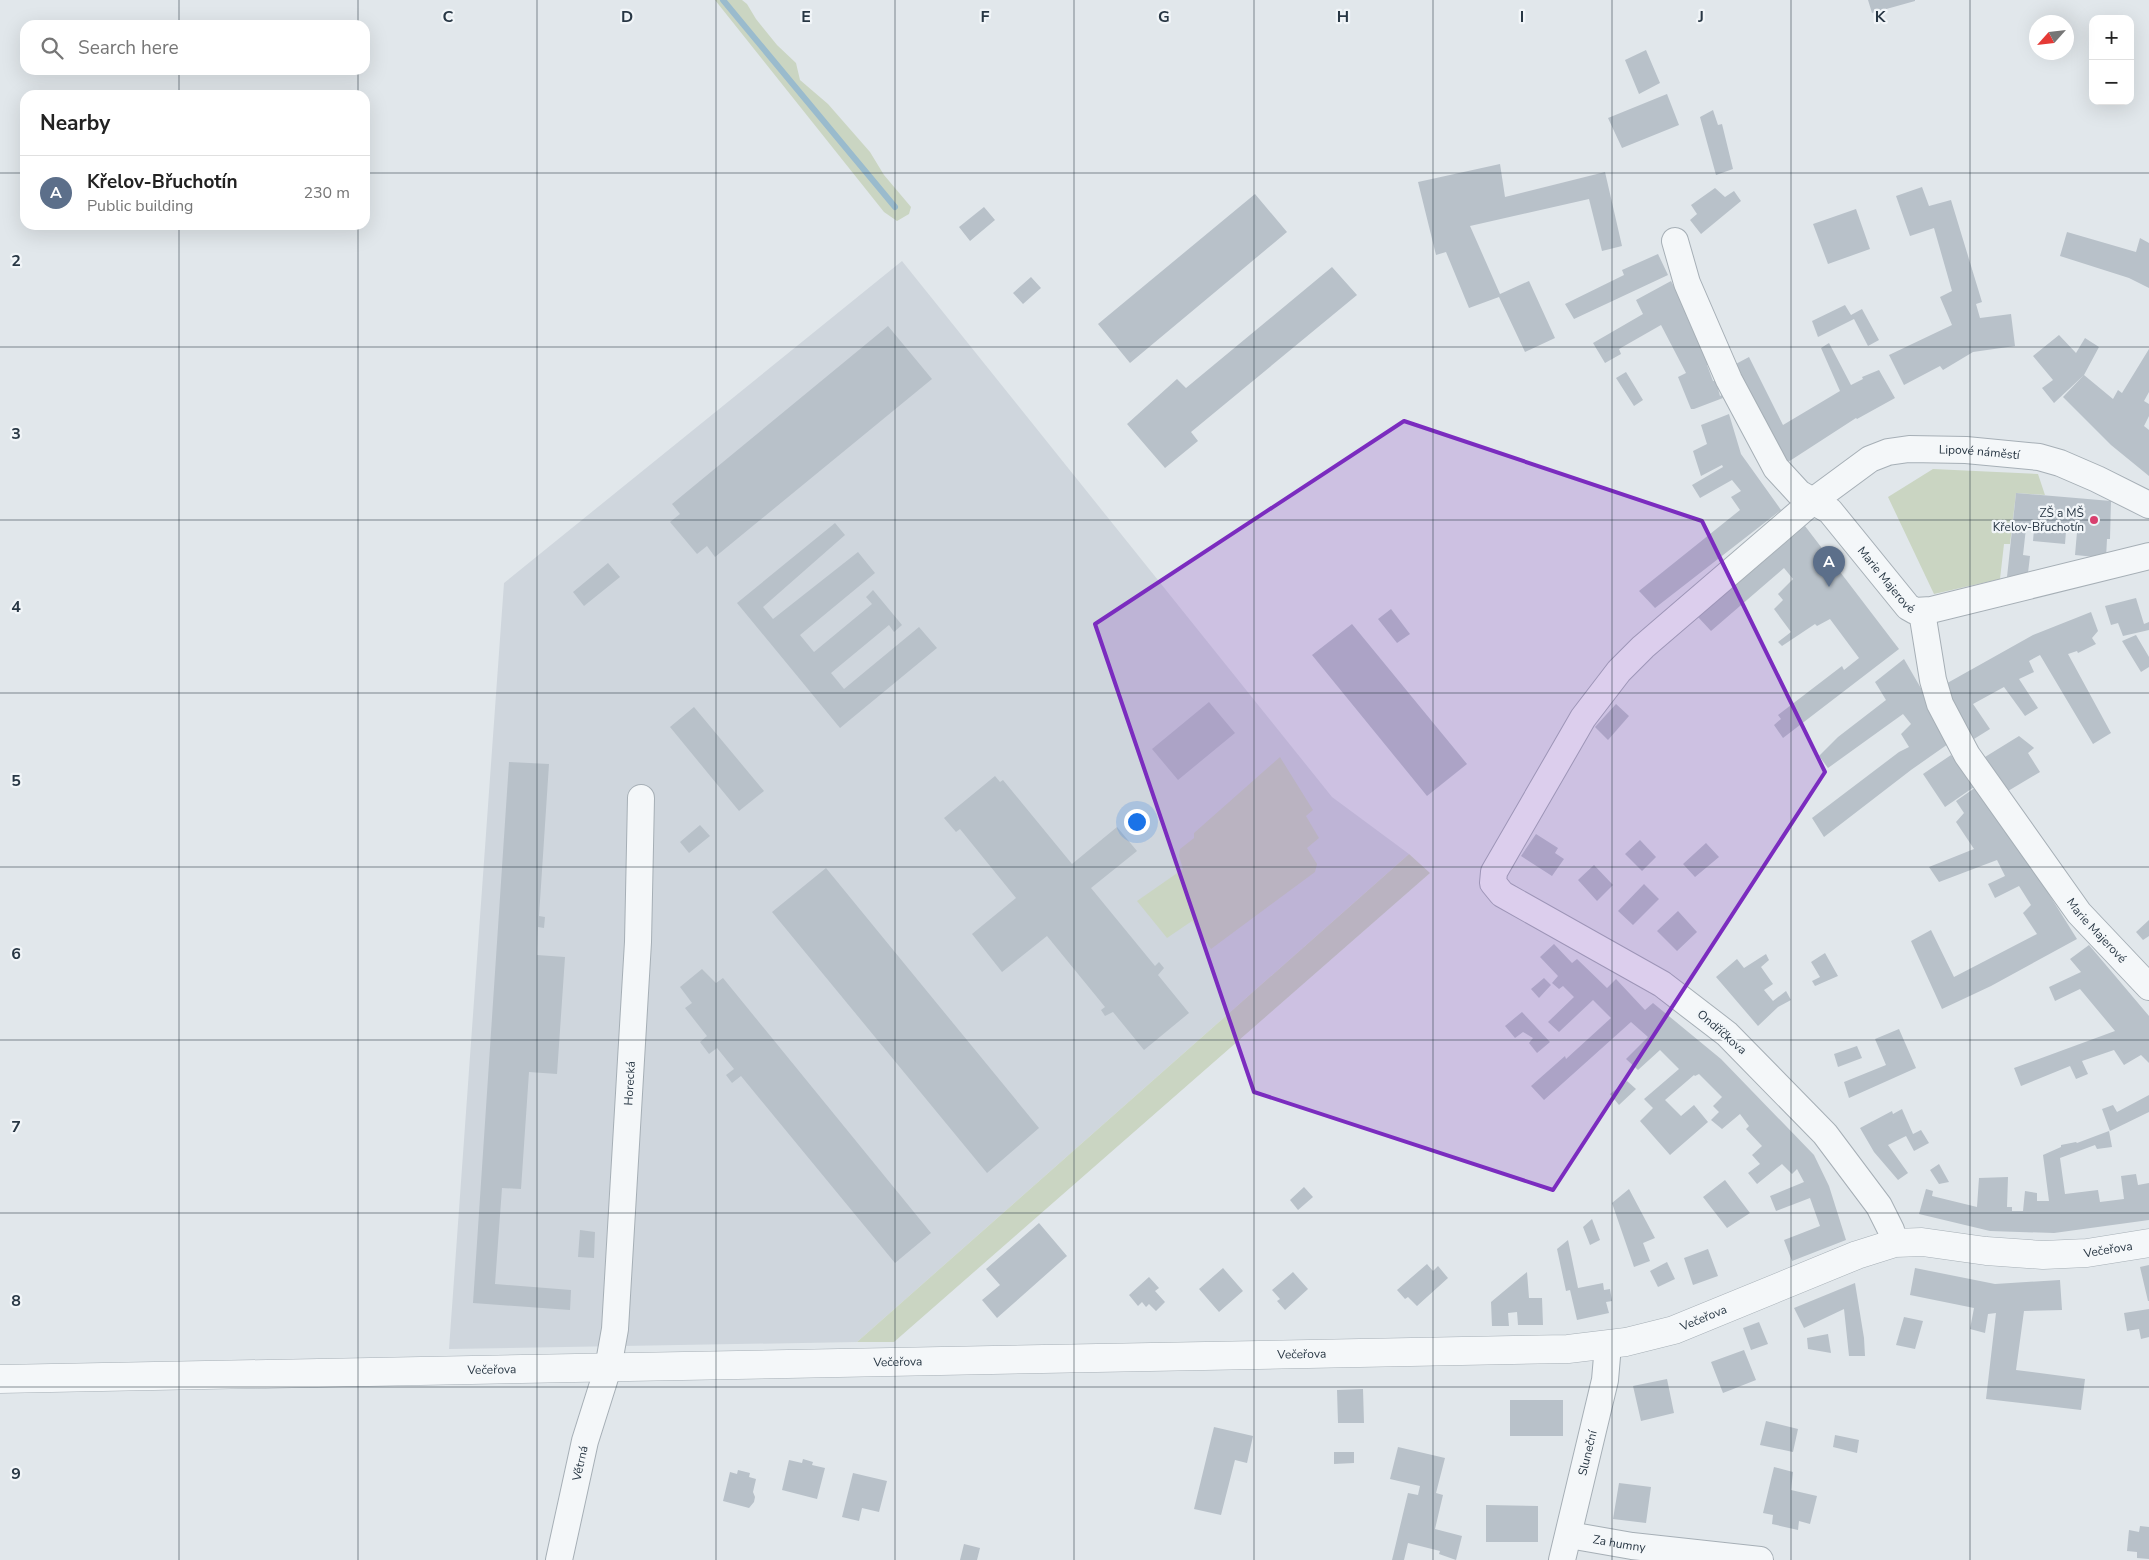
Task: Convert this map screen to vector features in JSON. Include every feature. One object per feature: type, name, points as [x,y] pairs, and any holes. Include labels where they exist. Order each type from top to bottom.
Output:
[{"type":"street","name":"Marie Majerové","points":[[1675,241],[1687,282],[1706,328],[1729,380],[1768,454],[1784,478],[1799,492],[1830,511],[1837,518],[1908,607],[1922,612],[1933,680],[1940,704],[1968,755],[2079,913],[2149,987]]},
{"type":"street","name":"Lipové náměstí","points":[[1493,883],[1496,866],[1579,726],[1600,694],[1619,671],[1643,647],[1813,501],[1870,459],[1888,452],[1909,449],[1975,451],[2039,457],[2060,463],[2097,479],[2149,505]]},
{"type":"street","points":[[1922,612],[2149,556]]},
{"type":"street","name":"Horecká","points":[[608,1368],[615,1329],[627,1149],[638,942],[641,798]]},
{"type":"street","name":"Ondříčkova","points":[[1493,883],[1502,894],[1662,984],[1727,1034],[1825,1134],[1880,1206],[1895,1243]]},
{"type":"street","name":"Večeřova","points":[[0,1379],[435,1369],[608,1368],[1555,1349],[1608,1344],[1674,1330],[1857,1255],[1895,1243],[1922,1242],[1986,1251],[2043,1255],[2087,1253],[2149,1243]]},
{"type":"street","name":"Sluneční","points":[[1562,1560],[1605,1380],[1608,1344]]},
{"type":"street","name":"Větrná","points":[[559,1560],[589,1421],[608,1368]]},
{"type":"street","name":"Za humny","points":[[1569,1535],[1632,1546],[1760,1560]]},
{"type":"highlighted area","points":[[1404,421],[1702,521],[1825,772],[1553,1190],[1254,1092],[1095,624]]},
{"type":"shaded area","points":[[902,261],[1332,797],[1409,854],[857,1342],[449,1349],[504,583]]},
{"type":"green space","points":[[715,0],[742,0],[747,4],[756,19],[777,45],[796,63],[800,80],[828,104],[870,152],[884,175],[911,207],[909,214],[897,221],[884,212]]},
{"type":"green space","points":[[1933,469],[2038,474],[2045,495],[2016,493],[2010,544],[2004,544],[2000,579],[1934,594],[1888,497]]},
{"type":"green space","points":[[1280,757],[1313,810],[1306,816],[1319,838],[1307,848],[1317,864],[1315,872],[1211,949],[1192,921],[1167,938],[1137,901],[1183,869],[1179,856],[1180,849],[1194,838],[1194,833]]},
{"type":"green space","points":[[1409,854],[1430,873],[894,1342],[857,1342]]},
{"type":"building","points":[[1868,0],[1915,0],[1915,1],[1872,13]]},
{"type":"building","points":[[1646,50],[1660,83],[1639,94],[1625,60]]},
{"type":"building","points":[[1667,94],[1679,125],[1622,148],[1608,118]]},
{"type":"building","points":[[1713,110],[1718,125],[1722,124],[1733,169],[1716,175],[1700,117]]},
{"type":"building","points":[[1500,164],[1505,197],[1605,172],[1622,246],[1602,251],[1589,199],[1470,226],[1500,294],[1529,281],[1555,338],[1525,352],[1499,297],[1469,308],[1446,252],[1436,255],[1418,182]]},
{"type":"building","points":[[1922,187],[1929,206],[1951,200],[1982,302],[1976,304],[1980,318],[2011,314],[2015,346],[1973,352],[1943,370],[1940,366],[1904,385],[1889,355],[1952,325],[1940,297],[1952,291],[1934,228],[1910,236],[1896,196]]},
{"type":"building","points":[[1715,188],[1725,197],[1734,191],[1741,201],[1701,234],[1690,220],[1697,214],[1691,205]]},
{"type":"building","points":[[1255,194],[1287,232],[1130,363],[1098,324]]},
{"type":"building","points":[[984,207],[995,220],[970,241],[959,227]]},
{"type":"building","points":[[1856,209],[1870,249],[1828,264],[1813,224]]},
{"type":"building","points":[[2067,232],[2136,252],[2140,238],[2149,243],[2149,288],[2129,278],[2060,256]]},
{"type":"building","points":[[1658,254],[1668,275],[1574,319],[1565,304],[1624,275],[1622,270]]},
{"type":"building","points":[[1332,267],[1357,295],[1191,432],[1198,441],[1165,468],[1127,424],[1177,379],[1186,388]]},
{"type":"building","points":[[1031,277],[1041,288],[1023,304],[1013,293]]},
{"type":"building","points":[[1671,281],[1688,314],[1686,315],[1709,364],[1707,365],[1713,381],[1716,381],[1720,396],[1722,395],[1723,398],[1694,409],[1691,409],[1678,377],[1686,373],[1661,325],[1619,349],[1621,354],[1605,363],[1593,343],[1643,314],[1636,300]]},
{"type":"building","points":[[1845,305],[1851,315],[1862,309],[1879,340],[1868,346],[1854,319],[1818,337],[1812,321]]},
{"type":"building","points":[[888,326],[932,379],[715,557],[707,546],[697,554],[670,522],[680,514],[672,504]]},
{"type":"building","points":[[2059,335],[2076,353],[2085,338],[2099,347],[2084,375],[2054,403],[2042,388],[2053,380],[2033,356]]},
{"type":"building","points":[[1829,343],[1851,385],[1863,379],[1862,377],[1879,370],[1895,398],[1856,418],[1785,464],[1732,366],[1749,357],[1783,425],[1840,391],[1821,348]]},
{"type":"building","points":[[2149,349],[2149,392],[2144,401],[2149,404],[2149,416],[2144,426],[2149,430],[2149,476],[2111,445],[2063,397],[2084,375],[2113,399],[2118,390],[2122,393]]},
{"type":"building","points":[[1626,372],[1643,400],[1634,406],[1616,378]]},
{"type":"building","points":[[1729,414],[1741,454],[1781,510],[1655,608],[1639,591],[1740,510],[1731,497],[1741,491],[1732,480],[1700,498],[1692,485],[1723,467],[1722,465],[1701,476],[1693,451],[1707,444],[1701,425]]},
{"type":"building","points":[[2016,493],[2111,501],[2110,539],[2107,539],[2106,558],[2075,555],[2077,532],[2066,531],[2065,544],[2033,541],[2034,529],[2026,528],[2023,555],[2030,556],[2028,573],[2007,577]]},
{"type":"building","points":[[835,523],[845,535],[763,607],[773,619],[858,552],[875,573],[800,635],[814,652],[872,604],[866,597],[873,590],[902,625],[894,632],[889,625],[831,673],[844,689],[919,627],[937,648],[840,728],[737,603]]},
{"type":"building","points":[[1805,526],[1899,649],[1783,738],[1774,725],[1781,719],[1778,715],[1842,666],[1844,670],[1859,658],[1830,619],[1817,626],[1815,624],[1782,646],[1778,642],[1791,632],[1774,609],[1783,600],[1778,594],[1793,579],[1784,568],[1711,631],[1698,617]]},
{"type":"building","points":[[608,563],[620,577],[584,606],[573,592]]},
{"type":"building","points":[[2136,598],[2144,624],[2149,622],[2149,630],[2123,636],[2118,623],[2111,625],[2105,606]]},
{"type":"building","points":[[1391,609],[1410,634],[1397,643],[1378,619]]},
{"type":"building","points":[[2091,612],[2098,631],[2092,638],[2096,644],[2078,653],[2077,651],[2068,654],[2111,733],[2093,744],[2040,655],[2029,661],[2034,672],[2019,679],[2038,708],[2025,716],[2004,687],[1973,704],[1990,729],[1974,739],[1942,686],[2033,635]]},
{"type":"building","points":[[1352,624],[1467,764],[1427,796],[1312,655]]},
{"type":"building","points":[[2136,635],[2149,657],[2149,667],[2141,672],[2122,641]]},
{"type":"building","points":[[1904,659],[1926,697],[1924,698],[1948,744],[1824,837],[1812,818],[1899,752],[1909,747],[1901,734],[1911,724],[1903,714],[1828,768],[1819,756],[1838,737],[1886,700],[1875,682]]},
{"type":"building","points":[[1209,702],[1235,733],[1178,780],[1152,749]]},
{"type":"building","points":[[1616,704],[1629,716],[1608,740],[1595,727]]},
{"type":"building","points":[[694,707],[764,791],[739,811],[670,727]]},
{"type":"building","points":[[2019,736],[2034,748],[2028,753],[2040,772],[2008,791],[1985,757]]},
{"type":"building","points":[[1951,755],[1974,787],[1945,807],[1923,774]]},
{"type":"building","points":[[509,762],[549,764],[539,916],[545,917],[544,928],[538,927],[537,955],[565,957],[557,1074],[529,1072],[521,1189],[502,1188],[495,1284],[571,1290],[570,1310],[473,1303]]},
{"type":"building","points":[[995,776],[1000,782],[1003,780],[1072,864],[1117,827],[1137,851],[1091,888],[1155,966],[1159,962],[1164,968],[1158,975],[1189,1013],[1144,1050],[1113,1012],[1105,1016],[1101,1010],[1105,1007],[1047,936],[1002,972],[972,934],[1016,898],[960,829],[956,832],[944,818]]},
{"type":"building","points":[[1976,787],[2037,875],[2077,939],[1991,986],[1942,1009],[1911,941],[1931,930],[1954,977],[2037,934],[2023,913],[2031,905],[2019,886],[1995,898],[1988,884],[2005,876],[1997,860],[1939,882],[1929,867],[1974,849],[1956,822],[1964,813],[1956,801]]},
{"type":"building","points":[[700,825],[710,836],[689,853],[680,842]]},
{"type":"building","points":[[1536,834],[1558,848],[1555,853],[1564,859],[1552,876],[1521,856]]},
{"type":"building","points":[[1640,840],[1656,857],[1642,871],[1625,854]]},
{"type":"building","points":[[1706,843],[1719,857],[1695,877],[1683,864]]},
{"type":"building","points":[[1594,865],[1613,885],[1597,901],[1578,880]]},
{"type":"building","points":[[826,868],[1039,1128],[987,1173],[772,912]]},
{"type":"building","points":[[1644,884],[1659,899],[1633,925],[1618,911]]},
{"type":"building","points":[[1678,911],[1697,932],[1677,951],[1657,931]]},
{"type":"building","points":[[2149,920],[2149,936],[2143,940],[2136,932]]},
{"type":"building","points":[[1554,944],[1572,963],[1577,959],[1607,988],[1616,979],[1645,1010],[1653,1003],[1721,1059],[1814,1155],[1829,1186],[1846,1240],[1792,1261],[1784,1240],[1820,1226],[1810,1198],[1776,1211],[1770,1196],[1804,1182],[1797,1169],[1792,1174],[1782,1164],[1757,1184],[1748,1173],[1760,1164],[1752,1155],[1762,1146],[1746,1129],[1749,1126],[1740,1114],[1722,1129],[1711,1120],[1719,1112],[1713,1106],[1722,1097],[1699,1074],[1694,1075],[1665,1100],[1681,1116],[1694,1105],[1708,1122],[1670,1155],[1640,1121],[1653,1108],[1644,1099],[1679,1069],[1660,1050],[1638,1070],[1626,1059],[1648,1037],[1631,1022],[1544,1100],[1531,1086],[1565,1056],[1566,1059],[1611,1018],[1593,1000],[1559,1032],[1548,1022],[1574,997],[1563,986],[1559,989],[1552,983],[1558,976],[1540,957]]},
{"type":"building","points":[[2089,945],[2149,1016],[2149,1063],[2141,1055],[2124,1065],[2114,1050],[2082,1061],[2088,1074],[2076,1079],[2070,1066],[2021,1086],[2014,1068],[2115,1031],[2080,989],[2055,1001],[2049,987],[2081,972],[2070,959]]},
{"type":"building","points":[[1825,953],[1838,976],[1815,986],[1812,981],[1820,977],[1811,962]]},
{"type":"building","points":[[1766,954],[1769,960],[1761,967],[1773,984],[1764,990],[1773,1001],[1786,991],[1791,1000],[1778,1007],[1758,1026],[1716,977],[1737,959],[1744,968]]},
{"type":"building","points":[[702,969],[716,983],[723,978],[931,1233],[895,1263],[741,1076],[732,1083],[726,1075],[734,1069],[717,1048],[709,1054],[700,1042],[707,1036],[685,1008],[692,1003],[680,987]]},
{"type":"building","points":[[1544,978],[1551,985],[1539,998],[1531,989]]},
{"type":"building","points":[[1522,1012],[1550,1042],[1537,1053],[1529,1043],[1533,1038],[1523,1032],[1515,1038],[1505,1026]]},
{"type":"building","points":[[1899,1029],[1916,1068],[1849,1098],[1844,1082],[1886,1065],[1875,1039]]},
{"type":"building","points":[[1857,1046],[1862,1058],[1838,1067],[1834,1054]]},
{"type":"building","points":[[1627,1081],[1636,1089],[1619,1105],[1610,1094]]},
{"type":"building","points":[[2149,1095],[2149,1112],[2110,1131],[2102,1109],[2113,1105],[2117,1112]]},
{"type":"building","points":[[1902,1109],[1913,1134],[1921,1130],[1929,1143],[1914,1151],[1906,1136],[1888,1145],[1908,1173],[1898,1180],[1874,1152],[1860,1128],[1892,1111],[1893,1114]]},
{"type":"building","points":[[2109,1131],[2112,1147],[2097,1149],[2095,1145],[2060,1158],[2065,1194],[2098,1190],[2100,1202],[2124,1199],[2121,1176],[2136,1174],[2138,1185],[2149,1183],[2149,1220],[2054,1233],[1990,1231],[1919,1214],[1926,1189],[1933,1191],[1932,1196],[1977,1207],[1979,1178],[2008,1177],[2007,1207],[2012,1207],[2012,1211],[2023,1211],[2025,1191],[2037,1193],[2037,1201],[2049,1201],[2043,1155],[2061,1147],[2061,1145],[2077,1143]]},
{"type":"building","points":[[1939,1164],[1949,1182],[1939,1184],[1930,1170]]},
{"type":"building","points":[[1725,1180],[1750,1213],[1727,1228],[1703,1197]]},
{"type":"building","points":[[1304,1187],[1313,1197],[1298,1210],[1290,1200]]},
{"type":"building","points":[[1629,1189],[1655,1238],[1643,1243],[1650,1261],[1634,1267],[1612,1203]]},
{"type":"building","points":[[1592,1219],[1600,1240],[1590,1245],[1583,1227]]},
{"type":"building","points":[[1039,1223],[1067,1256],[997,1318],[982,1300],[1000,1285],[986,1269]]},
{"type":"building","points":[[580,1230],[595,1232],[594,1258],[578,1257]]},
{"type":"building","points":[[1568,1240],[1578,1288],[1603,1283],[1604,1290],[1610,1289],[1612,1301],[1606,1302],[1609,1313],[1577,1320],[1570,1290],[1566,1291],[1557,1249]]},
{"type":"building","points":[[1708,1249],[1718,1276],[1693,1285],[1684,1258]]},
{"type":"building","points":[[1667,1262],[1675,1279],[1658,1287],[1650,1271]]},
{"type":"building","points":[[1427,1264],[1433,1271],[1438,1266],[1448,1278],[1417,1306],[1408,1297],[1405,1299],[1397,1290]]},
{"type":"building","points":[[2149,1265],[2149,1301],[2148,1301],[2140,1267]]},
{"type":"building","points":[[1223,1268],[1243,1291],[1219,1312],[1199,1289]]},
{"type":"building","points":[[1915,1268],[1995,1284],[2060,1280],[2062,1310],[2024,1311],[2016,1370],[2085,1379],[2081,1410],[1986,1399],[1996,1313],[1988,1314],[1985,1333],[1970,1329],[1974,1308],[1910,1295]]},
{"type":"building","points":[[1293,1272],[1308,1289],[1285,1310],[1277,1301],[1280,1299],[1272,1290]]},
{"type":"building","points":[[1527,1272],[1529,1298],[1542,1298],[1543,1325],[1518,1325],[1517,1312],[1508,1313],[1509,1326],[1492,1326],[1491,1302]]},
{"type":"building","points":[[1149,1277],[1159,1288],[1155,1291],[1165,1302],[1156,1311],[1149,1304],[1146,1307],[1142,1302],[1138,1306],[1129,1295]]},
{"type":"building","points":[[1855,1283],[1865,1356],[1849,1356],[1844,1309],[1804,1328],[1794,1308]]},
{"type":"building","points":[[2149,1309],[2149,1337],[2141,1339],[2139,1329],[2127,1331],[2124,1313]]},
{"type":"building","points":[[1904,1317],[1923,1321],[1915,1349],[1896,1345]]},
{"type":"building","points":[[1759,1322],[1768,1344],[1751,1350],[1743,1328]]},
{"type":"building","points":[[1828,1334],[1831,1353],[1808,1349],[1807,1338]]},
{"type":"building","points":[[1744,1350],[1756,1380],[1723,1393],[1711,1362]]},
{"type":"building","points":[[1667,1379],[1674,1413],[1641,1421],[1633,1386]]},
{"type":"building","points":[[1363,1389],[1364,1423],[1338,1423],[1337,1390]]},
{"type":"building","points":[[1510,1400],[1563,1400],[1563,1436],[1510,1436]]},
{"type":"building","points":[[1766,1421],[1798,1429],[1793,1452],[1760,1445]]},
{"type":"building","points":[[1214,1427],[1253,1436],[1247,1463],[1235,1460],[1221,1515],[1194,1509]]},
{"type":"building","points":[[1835,1435],[1859,1440],[1857,1453],[1833,1447]]},
{"type":"building","points":[[1398,1447],[1445,1458],[1436,1493],[1443,1495],[1435,1529],[1462,1536],[1456,1560],[1439,1554],[1440,1551],[1408,1543],[1404,1560],[1392,1560],[1408,1493],[1418,1495],[1420,1486],[1390,1479]]},
{"type":"building","points":[[1334,1452],[1354,1452],[1354,1463],[1334,1464]]},
{"type":"building","points":[[803,1459],[813,1462],[812,1465],[825,1468],[817,1499],[782,1490],[789,1460],[802,1463]]},
{"type":"building","points":[[1774,1467],[1793,1472],[1791,1490],[1817,1496],[1810,1524],[1799,1521],[1798,1530],[1772,1524],[1773,1515],[1763,1513]]},
{"type":"building","points":[[738,1470],[750,1473],[749,1477],[756,1479],[753,1492],[754,1502],[749,1508],[723,1501],[730,1472],[737,1474]]},
{"type":"building","points":[[853,1473],[887,1481],[879,1512],[862,1508],[859,1521],[842,1517]]},
{"type":"building","points":[[1619,1483],[1651,1487],[1646,1523],[1613,1519]]},
{"type":"building","points":[[1486,1505],[1538,1506],[1538,1542],[1486,1542]]},
{"type":"building","points":[[2140,1526],[2149,1527],[2149,1559],[2137,1558],[2137,1552],[2127,1551],[2129,1530],[2139,1532]]},
{"type":"building","points":[[964,1544],[980,1548],[977,1560],[960,1560]]},
{"type":"waterway","points":[[723,0],[895,207]]},
{"type":"place","name":"ZŠ a MŠ Křelov-Břuchotín","points":[[2094,520]]},
{"type":"place","name":"Křelov-Břuchotín","points":[[1829,587]]}]
